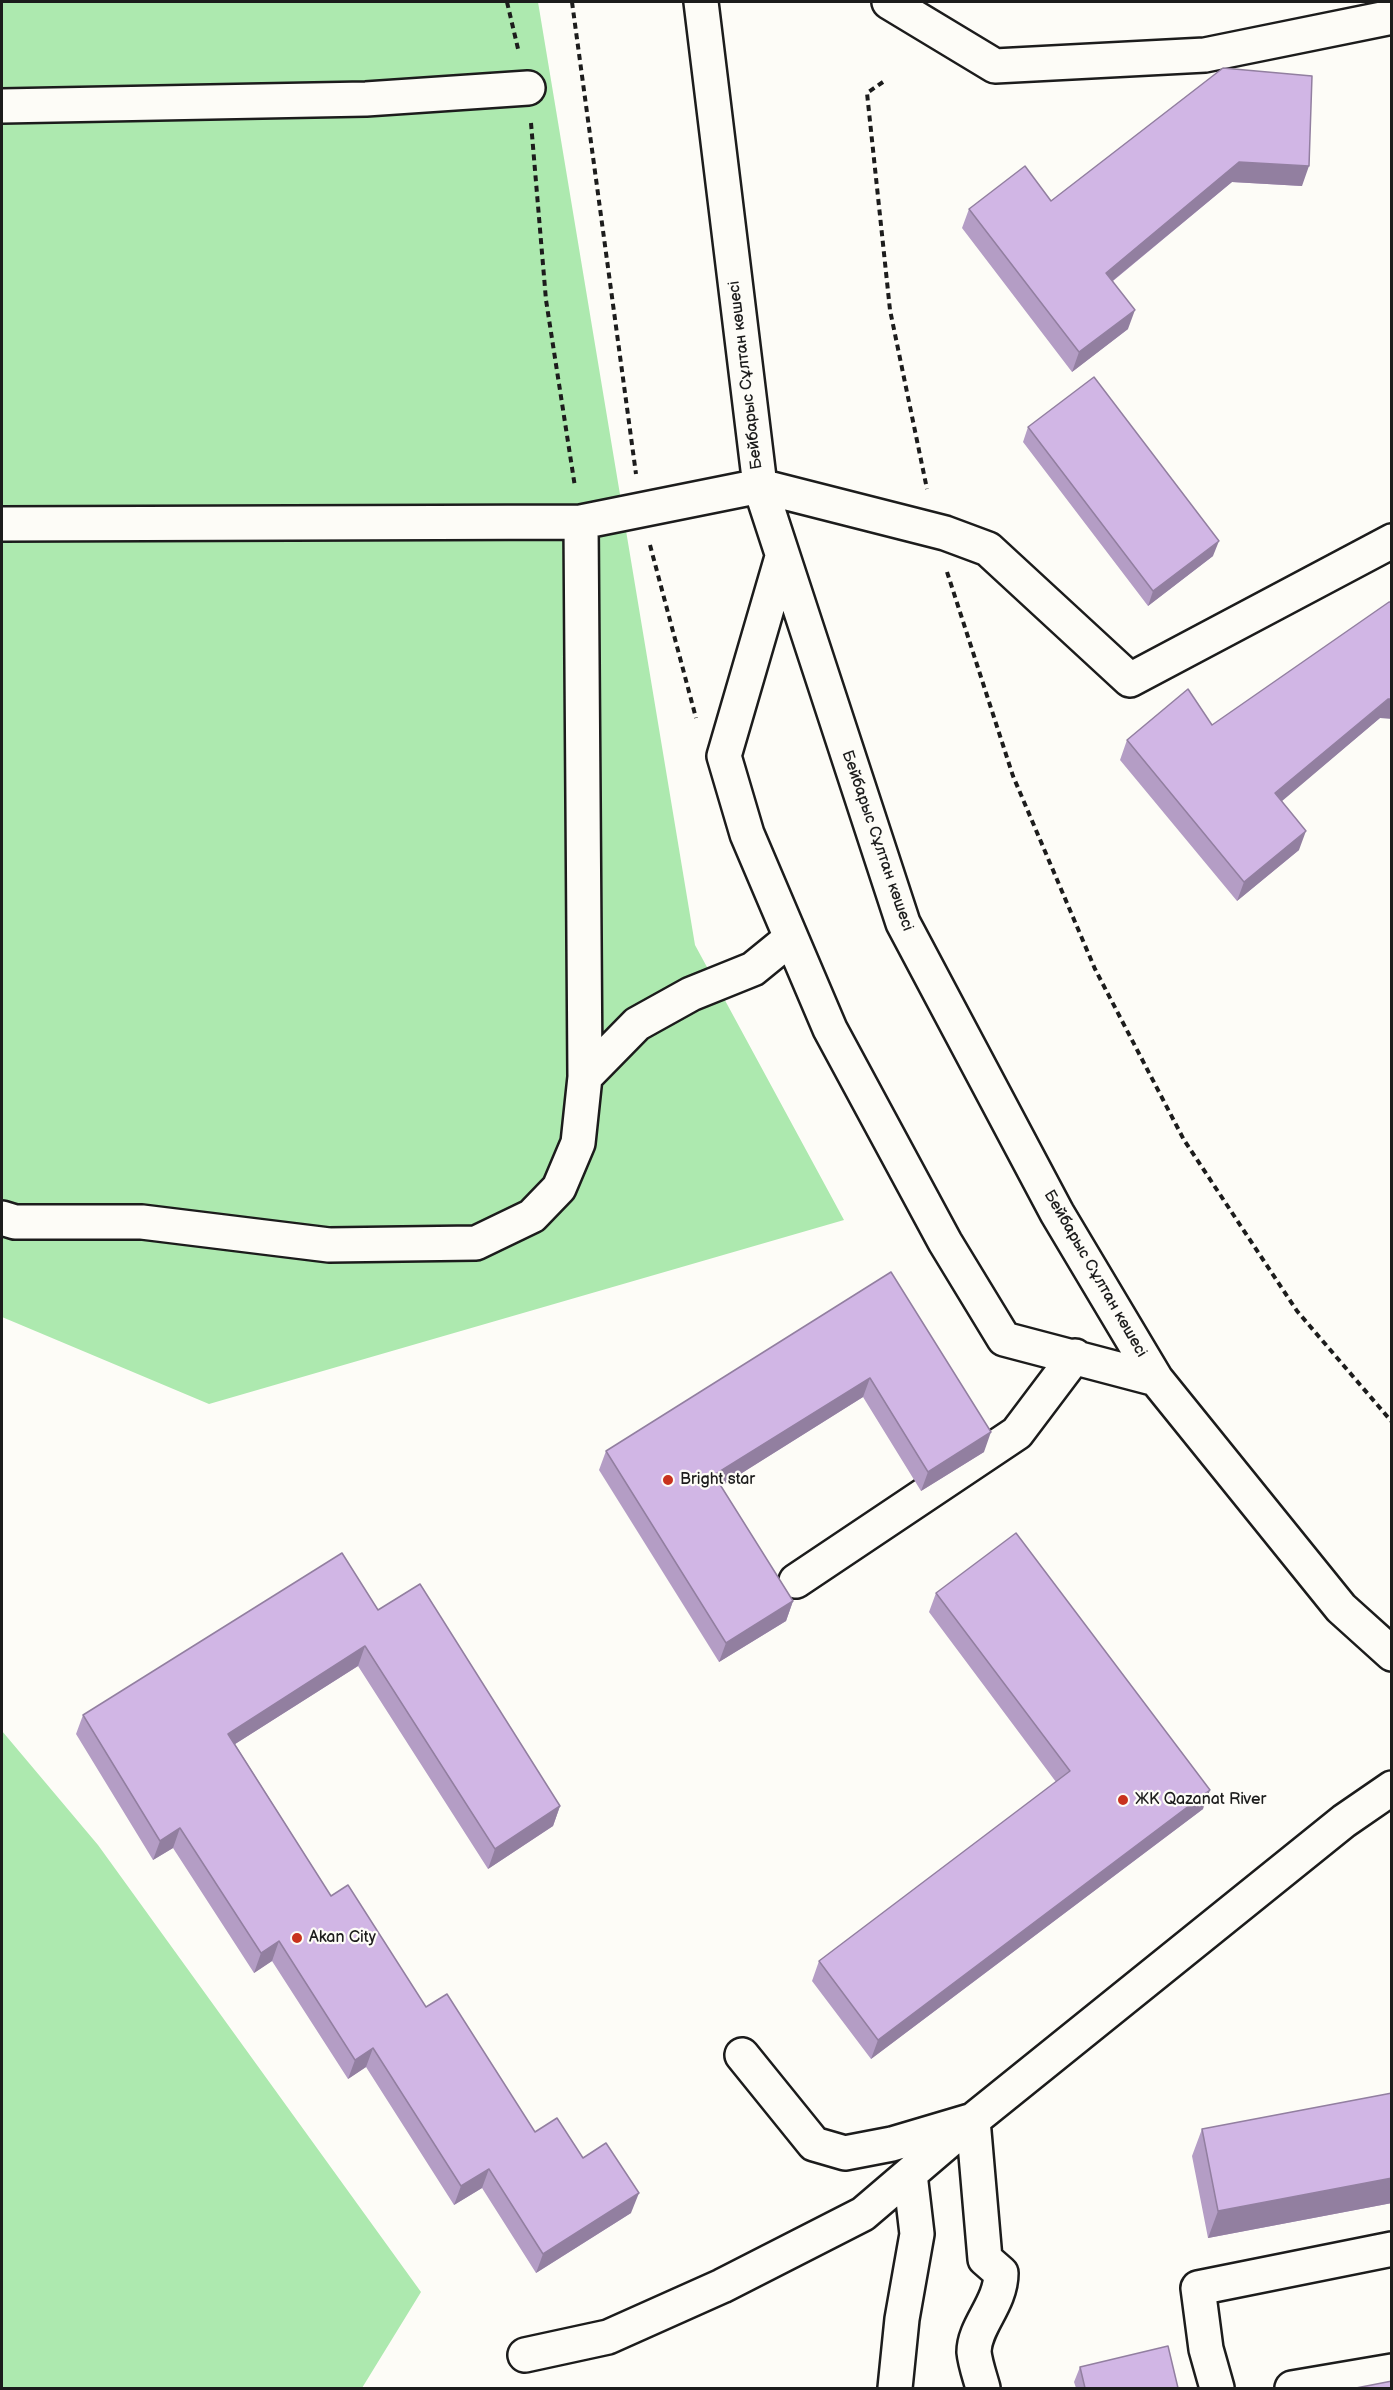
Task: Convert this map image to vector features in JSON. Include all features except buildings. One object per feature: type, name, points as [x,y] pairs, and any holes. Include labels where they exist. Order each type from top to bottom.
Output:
[{"type":"street","name":"Бейбарыс Сұлтан көшесі","points":[[701,2],[760,486],[903,923],[1057,1214],[1156,1378],[1341,1608],[1392,1654]]},
{"type":"street","points":[[890,2],[995,66],[1205,55],[1392,16]]},
{"type":"street","points":[[2,106],[366,99],[528,87]]},
{"type":"street","points":[[2,524],[581,522],[760,486],[945,533],[988,549],[1130,680],[1392,541]]},
{"type":"street","points":[[2,1218],[15,1222],[142,1222],[329,1245],[476,1243],[532,1216],[559,1188],[578,1143],[585,1077],[581,522]]},
{"type":"street","points":[[782,556],[724,756],[747,834],[830,1029],[945,1242],[1004,1339],[1156,1378]]},
{"type":"street","points":[[585,1077],[637,1024],[691,994],[753,969],[791,938]]},
{"type":"street","points":[[796,1581],[1017,1433],[1075,1356]]},
{"type":"street","points":[[525,2355],[608,2337],[722,2286],[863,2214],[973,2120],[1344,1821],[1392,1788]]},
{"type":"street","points":[[742,2055],[814,2144],[845,2153],[892,2144],[973,2120]]},
{"type":"street","points":[[973,2120],[985,2259],[1001,2273],[1001,2290],[983,2324],[974,2351],[983,2388]]},
{"type":"street","points":[[895,2388],[902,2319],[917,2234],[910,2174]]},
{"type":"street","points":[[1217,2388],[1206,2349],[1198,2288],[1392,2249]]},
{"type":"street","points":[[1292,2388],[1392,2371]]},
{"type":"path","points":[[507,2],[528,87],[546,300],[581,522]]},
{"type":"path","points":[[884,82],[867,93],[890,310],[926,488],[932,492]]},
{"type":"path","points":[[944,564],[1014,776],[1095,969],[1163,1100],[1184,1140],[1297,1311],[1392,1422]]},
{"type":"green space","points":[[2,2],[538,2],[695,945],[844,1220],[209,1404],[2,1317]]},
{"type":"green space","points":[[2,1731],[98,1845],[421,2292],[362,2388],[2,2388]]},
{"type":"place","name":"Bright star","points":[[668,1480]]},
{"type":"place","name":"ЖК Qazanat River","points":[[1123,1800]]},
{"type":"place","name":"Akan City","points":[[297,1938]]}]
